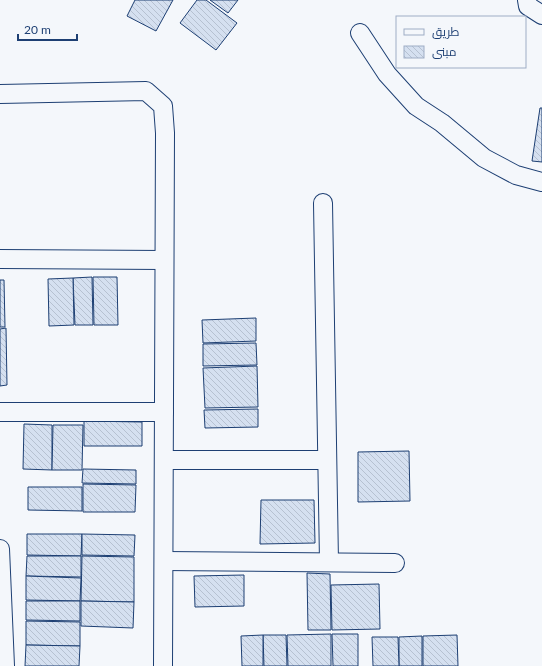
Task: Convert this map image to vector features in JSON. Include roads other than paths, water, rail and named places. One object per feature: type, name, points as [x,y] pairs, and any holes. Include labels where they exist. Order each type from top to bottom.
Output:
[{"type":"street","points":[[527,0],[528,6],[542,15]]},
{"type":"street","points":[[360,33],[387,74],[416,106],[442,124],[484,158],[516,175],[542,182]]},
{"type":"street","points":[[0,94],[146,91],[163,106],[165,134],[163,666]]},
{"type":"street","points":[[323,203],[329,562]]},
{"type":"street","points":[[0,259],[164,260]]},
{"type":"street","points":[[0,412],[164,412]]},
{"type":"street","points":[[164,460],[327,460]]},
{"type":"street","points":[[0,559],[5,666]]},
{"type":"street","points":[[164,560],[394,563]]}]
